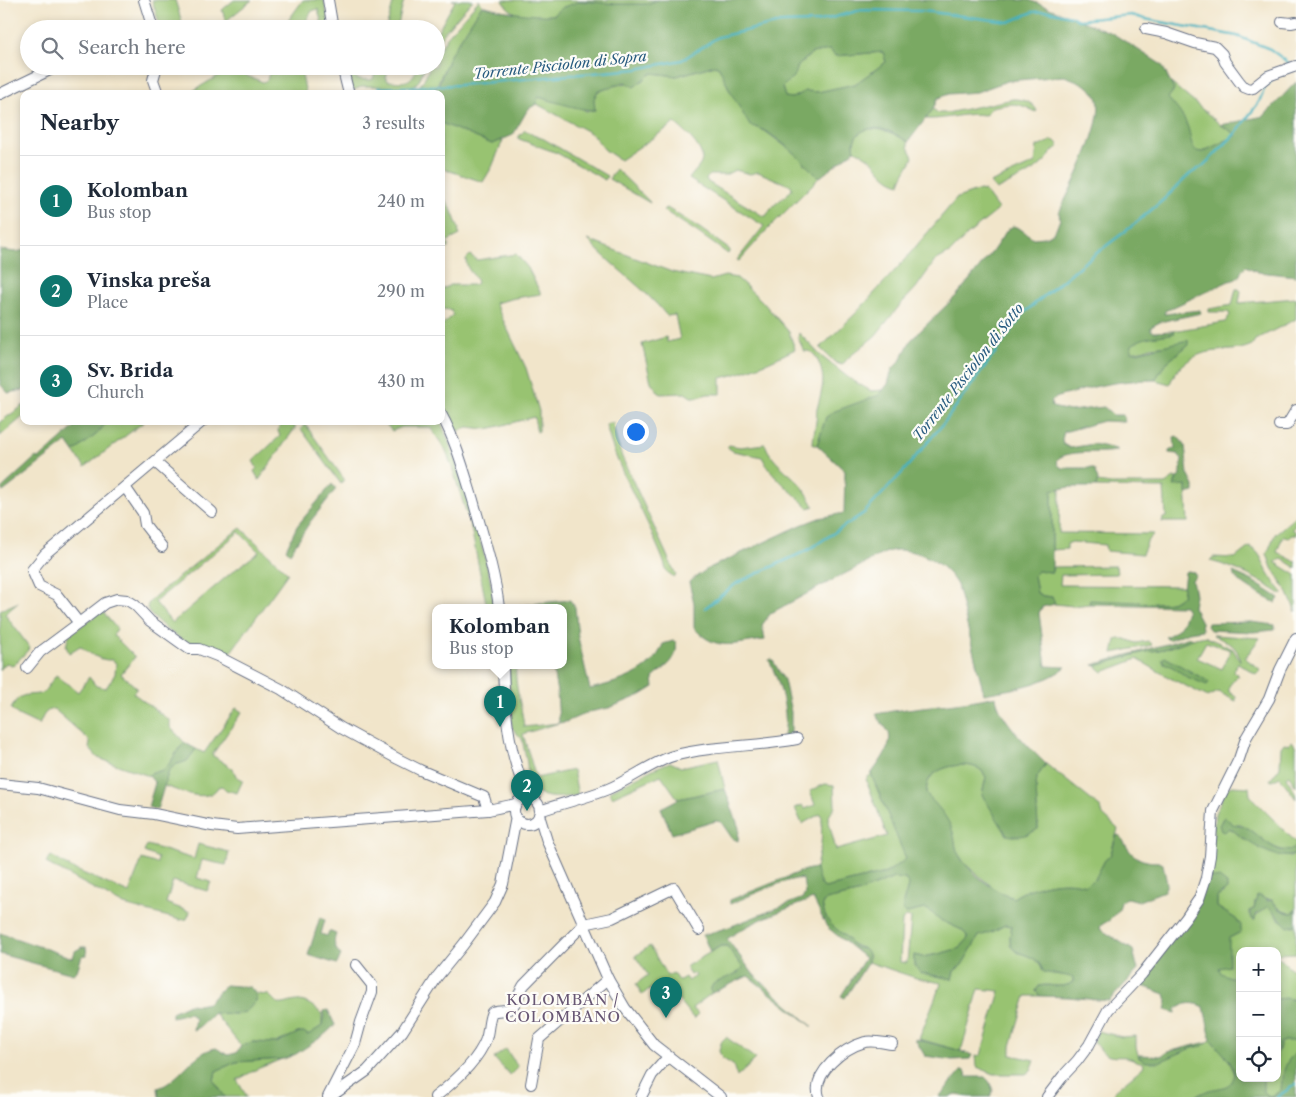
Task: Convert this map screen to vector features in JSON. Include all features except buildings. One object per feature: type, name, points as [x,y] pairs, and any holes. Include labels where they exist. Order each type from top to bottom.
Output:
[{"type":"street","points":[[144,0],[150,20]]},
{"type":"street","points":[[328,0],[331,20]]},
{"type":"street","points":[[1282,22],[1296,22]]},
{"type":"street","points":[[1146,29],[1215,47],[1222,54],[1244,87],[1249,89],[1268,76],[1296,66]]},
{"type":"street","points":[[0,94],[39,75]]},
{"type":"street","points":[[154,75],[153,80],[157,90]]},
{"type":"street","points":[[344,75],[348,90]]},
{"type":"street","points":[[1279,425],[1287,425],[1296,410]]},
{"type":"street","points":[[445,423],[460,456],[480,523],[499,604]]},
{"type":"street","points":[[79,624],[57,596],[39,586],[32,570],[44,554],[198,425]]},
{"type":"street","points":[[155,462],[212,512]]},
{"type":"street","points":[[125,487],[143,513],[145,525],[162,547]]},
{"type":"street","points":[[27,668],[40,652],[105,603],[117,599],[126,600],[135,605],[150,621],[189,649],[198,649],[217,656],[281,689],[341,728],[398,759],[484,797],[491,810],[516,817]]},
{"type":"street","points":[[1047,1097],[1081,1056],[1108,1010],[1148,968],[1199,899],[1206,878],[1210,856],[1213,810],[1246,738],[1269,699],[1280,670],[1296,638]]},
{"type":"street","points":[[503,669],[506,715],[511,745],[519,774],[536,807],[547,841],[608,979],[625,1008],[654,1045],[721,1097]]},
{"type":"street","points":[[0,784],[38,788],[120,810],[154,814],[237,829],[491,810],[517,803],[523,799],[536,807],[556,805],[578,800],[610,788],[671,757],[734,745],[770,744],[797,740]]},
{"type":"street","points":[[519,774],[517,803],[514,811],[516,817],[520,822],[528,824],[547,841]]},
{"type":"street","points":[[512,843],[528,824],[535,821],[536,807]]},
{"type":"street","points":[[329,1097],[367,1070],[402,1032],[437,977],[464,945],[495,902],[503,884],[516,817]]},
{"type":"street","points":[[434,1097],[458,1079],[480,1050],[486,1038],[492,1012],[508,1009],[514,1005],[524,985],[584,924],[612,918],[674,888],[698,930]]},
{"type":"street","points":[[329,1097],[355,1044],[372,992],[372,985],[356,965]]},
{"type":"street","points":[[531,1084],[539,1039],[608,979]]},
{"type":"street","points":[[820,1097],[817,1087],[824,1072],[839,1055],[866,1042],[892,1044]]},
{"type":"street","points":[[641,1097],[652,1075],[668,1057]]},
{"type":"green space","points":[[152,0],[175,0],[181,20],[158,20]]},
{"type":"green space","points":[[234,0],[252,0],[227,20],[222,10]]},
{"type":"green space","points":[[303,0],[324,0],[329,20],[321,20],[318,9],[312,11],[306,20],[289,20]]},
{"type":"green space","points":[[394,0],[404,0],[399,20],[388,20]]},
{"type":"green space","points":[[452,0],[473,0],[445,32],[444,20],[455,1]]},
{"type":"green space","points":[[479,0],[482,5],[450,55],[445,67],[445,40]]},
{"type":"green space","points":[[503,0],[658,0],[646,4],[580,1],[561,8],[553,15],[539,16],[518,13],[507,6]]},
{"type":"green space","points":[[658,0],[1029,0],[1112,33],[1162,65],[1174,90],[1168,98],[1185,121],[1194,148],[1196,151],[1202,152],[1237,135],[1221,125],[1264,116],[1296,82],[1296,276],[1258,272],[1246,266],[1236,279],[1165,311],[1164,314],[1200,310],[1201,313],[1160,322],[1151,327],[1151,330],[1154,332],[1173,331],[1175,333],[1146,338],[1135,342],[1131,346],[1131,351],[1136,352],[1188,340],[1188,345],[1165,364],[1155,380],[1093,387],[1051,401],[1052,407],[1070,411],[1104,407],[1113,415],[1123,415],[1125,422],[1103,421],[1064,432],[1062,439],[1063,444],[1070,448],[1093,444],[1116,449],[1116,451],[1068,454],[1057,460],[1058,465],[1062,468],[1094,469],[1098,480],[1096,487],[1071,487],[1052,490],[1052,572],[1037,571],[1034,575],[1037,593],[1052,597],[1055,604],[1042,607],[1039,613],[1046,666],[1066,667],[1057,673],[1027,685],[984,694],[957,585],[952,577],[939,565],[915,553],[897,550],[879,556],[771,613],[762,625],[765,640],[735,644],[719,644],[711,641],[694,628],[694,603],[689,582],[707,569],[801,525],[819,518],[844,513],[845,471],[817,445],[826,417],[835,411],[879,395],[888,384],[892,369],[900,361],[911,340],[957,295],[992,252],[1007,230],[1013,226],[1033,238],[1045,237],[1053,233],[1060,219],[1059,213],[1080,169],[1092,138],[1099,110],[1096,95],[1084,85],[1064,76],[1007,81],[977,92],[949,94],[938,98],[933,109],[908,142],[885,130],[872,128],[866,130],[855,139],[855,150],[819,178],[778,139],[759,128],[750,126],[719,67],[715,65],[677,76],[652,73],[634,87],[625,82],[597,92],[594,99],[595,110],[538,97],[537,104],[528,109],[513,135],[492,144],[445,125],[445,90],[434,90],[442,75],[445,75],[445,68],[450,55],[482,5],[517,13],[553,15],[561,8],[580,1],[646,4]],"holes":[[[830,50],[835,56],[883,52],[886,62],[855,84],[818,92],[805,91],[792,98],[785,97],[782,87],[795,75],[798,66],[812,53]]]},
{"type":"green space","points":[[830,50],[836,56],[883,52],[886,62],[855,84],[818,92],[805,91],[792,98],[785,97],[782,87],[795,75],[798,66],[812,53]]},
{"type":"green space","points":[[715,65],[719,67],[730,91],[757,127],[793,152],[819,178],[739,261],[737,260],[764,226],[689,179],[701,163],[701,152],[698,146],[675,123],[620,160],[605,150],[592,134],[537,104],[538,97],[580,107],[586,111],[595,110],[593,99],[597,92],[631,82],[643,81],[652,73],[677,76]],"holes":[[[735,170],[750,174],[758,172],[791,186],[792,190],[772,207],[766,216],[763,216],[706,179],[710,175],[725,175]]]},
{"type":"green space","points":[[219,75],[246,75],[263,82],[267,80],[268,75],[302,75],[305,90],[195,90]]},
{"type":"green space","points":[[348,75],[355,75],[357,79],[370,80],[373,79],[374,75],[387,75],[388,81],[400,82],[407,81],[414,75],[421,75],[419,81],[412,87],[363,86],[352,90]]},
{"type":"green space","points":[[426,75],[441,75],[435,90],[412,90],[424,80]]},
{"type":"green space","points":[[1171,83],[1221,125],[1238,135],[1202,152],[1196,151],[1191,145],[1189,136],[1167,98],[1174,90]]},
{"type":"green space","points":[[1013,99],[1033,105],[1037,111],[1024,106],[1010,104],[992,107],[985,115],[970,114],[926,119],[933,109],[938,113],[947,113]]},
{"type":"green space","points":[[445,125],[492,144],[503,140],[492,167],[483,182],[445,169]]},
{"type":"green space","points":[[866,129],[878,129],[888,132],[908,142],[908,147],[913,157],[900,184],[887,178],[870,159],[855,150],[854,143],[856,137]]},
{"type":"green space","points":[[525,130],[607,176],[605,180],[557,153],[519,139],[519,136]]},
{"type":"green space","points":[[1052,140],[1058,144],[1058,148],[1034,170],[996,190],[990,183],[1035,163],[1037,146]]},
{"type":"green space","points":[[616,169],[649,201],[650,203],[609,179]]},
{"type":"green space","points":[[980,190],[985,191],[998,209],[997,211],[967,235],[951,252],[935,261],[916,288],[875,336],[842,365],[836,363],[820,348],[856,313],[900,265],[957,198]]},
{"type":"green space","points":[[445,199],[451,209],[460,235],[446,242],[449,245],[445,249]]},
{"type":"green space","points":[[667,208],[730,250],[728,254],[663,210]]},
{"type":"green space","points":[[588,240],[672,272],[711,280],[725,276],[737,278],[761,300],[789,332],[795,349],[759,366],[721,378],[721,394],[691,397],[685,393],[660,394],[651,382],[642,344],[666,337],[667,342],[680,339],[675,315],[667,316]]},
{"type":"green space","points":[[0,250],[20,251],[20,391],[8,393],[0,384]]},
{"type":"green space","points":[[516,254],[528,268],[541,294],[495,303],[526,368],[539,411],[539,431],[537,432],[534,417],[492,428],[468,427],[456,432],[445,412],[445,322],[453,315],[451,310],[445,309],[445,288],[450,285],[474,285],[477,283],[469,270],[466,259],[470,255],[477,260]]},
{"type":"green space","points":[[1236,289],[1241,291],[1239,303],[1296,298],[1296,319],[1255,340],[1252,345],[1247,347],[1204,353],[1191,359],[1180,367],[1170,384],[1155,380],[1165,364],[1188,345],[1160,346],[1131,351],[1131,346],[1135,342],[1145,338],[1225,322],[1230,315],[1228,312],[1209,312],[1209,309],[1232,305]]},
{"type":"green space","points":[[799,333],[821,356],[850,379],[871,391],[883,390],[879,396],[826,417],[817,445],[813,445],[813,442],[823,378],[815,355],[804,351],[798,338]]},
{"type":"green space","points":[[20,408],[20,419],[0,436],[0,422]]},
{"type":"green space","points":[[613,423],[622,457],[676,575],[674,577],[666,571],[648,524],[615,454],[606,425]]},
{"type":"green space","points":[[77,425],[105,425],[97,434],[74,452],[67,442],[3,492],[2,488],[36,457],[39,459]]},
{"type":"green space","points":[[105,425],[140,425],[85,467],[74,452],[97,434]]},
{"type":"green space","points":[[281,425],[295,425],[295,428],[259,480],[254,471],[257,468],[253,461],[280,436],[279,427]]},
{"type":"green space","points":[[306,425],[344,479],[341,484],[301,429]]},
{"type":"green space","points":[[387,425],[442,425],[454,457],[483,550],[493,604],[486,604],[471,528],[445,449],[430,427],[402,427],[392,431]]},
{"type":"green space","points":[[1177,436],[1185,445],[1188,474],[1194,486],[1194,492],[1186,494],[1186,485],[1174,486],[1177,478],[1180,476],[1182,459],[1178,454],[1169,453],[1169,451],[1175,448],[1174,437]]},
{"type":"green space","points":[[765,444],[776,462],[801,485],[814,506],[808,508],[777,478],[762,457],[733,451],[727,447],[729,445],[740,447]]},
{"type":"green space","points":[[1177,478],[1175,483],[1186,485],[1188,522],[1162,522],[1163,518],[1166,517],[1164,488],[1096,487],[1097,482],[1111,484],[1165,484]]},
{"type":"green space","points":[[332,484],[336,489],[310,522],[290,553],[286,549],[297,526]]},
{"type":"green space","points":[[1060,488],[1059,533],[1154,534],[1148,540],[1142,554],[1106,551],[1105,545],[1072,542],[1067,544],[1067,549],[1052,550],[1052,490]]},
{"type":"green space","points":[[1296,516],[1294,523],[1296,525],[1292,529],[1296,532],[1296,535],[1288,538],[1283,536],[1277,552],[1296,562],[1296,568],[1282,559],[1275,562],[1296,575],[1296,612],[1287,591],[1272,568],[1267,554],[1275,534]]},
{"type":"green space","points":[[241,528],[288,573],[228,656],[201,644],[184,641],[166,629],[149,613],[147,608],[154,597]],"holes":[[[239,532],[259,552],[232,572],[172,623],[155,602]]]},
{"type":"green space","points":[[1249,547],[1260,555],[1270,576],[1283,593],[1282,595],[1248,575],[1210,561],[1213,557],[1235,558]]},
{"type":"green space","points":[[1116,566],[1117,574],[1061,575],[1060,585],[1184,586],[1182,596],[1172,602],[1089,601],[1090,604],[1073,606],[1055,604],[1052,597],[1037,593],[1034,575],[1037,571],[1052,572],[1053,567]]},
{"type":"green space","points":[[1185,572],[1193,572],[1196,576],[1192,580],[1195,595],[1193,607],[1201,622],[1202,630],[1189,632],[1168,640],[1165,637],[1177,630],[1182,624],[1187,611],[1184,606],[1090,604],[1089,600],[1172,602],[1182,596]]},
{"type":"green space","points":[[1233,572],[1251,580],[1279,598],[1276,603],[1239,581]]},
{"type":"green space","points":[[570,600],[575,607],[578,637],[590,689],[623,680],[642,670],[651,663],[663,644],[676,642],[675,654],[670,663],[653,678],[654,687],[641,695],[609,708],[589,712],[559,723],[557,692],[553,669],[567,669],[567,604],[530,604]]},
{"type":"green space","points":[[19,602],[5,614],[30,648],[13,666],[6,663],[0,670],[0,610]]},
{"type":"green space","points":[[102,611],[117,629],[113,635],[135,657],[121,674],[137,688],[133,693],[170,721],[170,727],[185,743],[167,766],[152,772],[149,776],[98,758],[89,748],[90,742],[88,739],[54,709],[46,712],[39,725],[18,715],[11,709],[18,699],[25,695],[43,693],[56,675],[78,692],[89,677],[96,686],[106,688],[115,674],[116,663],[112,660],[95,656],[80,646],[69,653],[66,646],[69,635]]},
{"type":"green space","points":[[1251,622],[1275,625],[1275,630],[1253,632],[1210,630],[1207,626],[1208,623]]},
{"type":"green space","points":[[1213,635],[1260,638],[1245,658],[1261,670],[1256,674],[1238,663],[1234,671],[1238,675],[1229,686],[1229,692],[1236,697],[1236,701],[1218,692],[1208,697],[1137,659],[1103,672],[1096,666],[1206,636],[1233,649],[1240,661],[1234,647]],"holes":[[[1206,642],[1231,650],[1222,669],[1197,658]]]},
{"type":"green space","points":[[1190,637],[1195,638],[1164,649],[1141,653],[1096,666],[1093,665],[1166,644]]},
{"type":"green space","points":[[1126,639],[1136,643],[1148,641],[1152,645],[1113,653],[1116,640]]},
{"type":"green space","points":[[1165,657],[1209,682],[1207,685],[1187,677],[1164,663],[1162,659]]},
{"type":"green space","points":[[772,659],[784,680],[791,712],[791,738],[783,739],[785,709],[777,679],[769,660]]},
{"type":"green space","points":[[508,669],[516,669],[516,681],[524,727],[559,723],[523,734],[536,778],[573,770],[578,795],[549,797],[533,791],[529,785],[522,739],[512,728]]},
{"type":"green space","points":[[996,696],[1008,723],[1046,764],[1037,777],[1038,829],[1023,835],[1007,835],[982,795],[986,777],[981,770],[975,767],[968,765],[952,766],[937,772],[931,776],[928,782],[926,794],[948,821],[953,832],[957,851],[966,865],[989,885],[1013,898],[1039,886],[1067,882],[1085,885],[1095,879],[1105,860],[1110,856],[1117,835],[1121,836],[1128,848],[1138,858],[1163,864],[1167,884],[1164,891],[1139,901],[1125,899],[1121,902],[1119,910],[1110,920],[1101,925],[1100,929],[1133,950],[1138,970],[1109,1001],[1040,996],[1036,991],[1039,986],[1065,986],[1073,982],[1073,978],[1044,972],[1037,961],[1012,948],[1010,936],[1012,926],[1005,925],[979,936],[962,965],[954,971],[952,979],[921,973],[914,964],[914,955],[922,957],[960,948],[968,937],[962,930],[938,919],[929,910],[924,909],[907,913],[903,911],[908,883],[905,879],[894,878],[857,893],[826,900],[822,904],[829,922],[853,946],[864,949],[868,955],[868,962],[845,998],[841,996],[865,958],[827,927],[813,899],[758,921],[727,939],[754,975],[813,1027],[748,976],[712,993],[710,990],[713,984],[739,972],[743,968],[727,946],[721,946],[710,952],[703,935],[729,927],[803,898],[805,893],[803,879],[779,884],[730,904],[730,900],[805,870],[815,868],[821,885],[825,888],[886,873],[906,859],[871,774],[888,748],[890,736],[876,714]]},
{"type":"green space","points":[[236,708],[242,712],[212,755],[233,769],[236,776],[243,780],[237,793],[226,790],[222,786],[207,795],[200,796],[164,786],[169,770],[175,765],[187,761],[196,749],[204,753]]},
{"type":"green space","points":[[1292,741],[1296,747],[1296,787],[1289,775],[1286,777],[1295,792],[1296,799],[1280,777],[1272,781],[1270,780],[1280,767],[1281,747],[1284,743],[1289,744]]},
{"type":"green space","points":[[185,743],[196,749],[187,761],[175,765],[169,770],[157,810],[148,807],[155,783],[149,776],[152,772],[167,766]]},
{"type":"green space","points":[[718,759],[725,789],[678,799],[661,775],[612,797],[610,791],[670,762],[681,767]]},
{"type":"green space","points":[[1046,764],[1101,808],[1103,815],[1118,829],[1110,856],[1105,860],[1095,880],[1085,885],[1067,882],[1048,884],[1030,889],[1013,898],[996,890],[965,864],[957,852],[952,831],[926,794],[927,785],[931,776],[952,766],[968,765],[975,767],[981,770],[986,777],[982,795],[998,819],[1038,829],[1037,777]]},
{"type":"green space","points":[[871,774],[907,859],[886,873],[825,888],[817,879],[816,873],[821,844],[822,817],[820,814],[802,824],[795,808],[802,805],[805,809],[815,805],[810,791],[825,784],[834,785],[835,806],[828,818],[836,850],[887,836],[866,779]]},
{"type":"green space","points":[[1232,786],[1249,787],[1250,795],[1254,800],[1296,842],[1296,847],[1290,850],[1276,848],[1243,825],[1235,825],[1222,819],[1220,825],[1233,830],[1241,837],[1266,851],[1290,857],[1296,854],[1296,909],[1293,913],[1283,911],[1272,900],[1263,899],[1255,901],[1254,909],[1249,911],[1249,914],[1253,920],[1265,907],[1269,906],[1280,920],[1293,926],[1296,925],[1296,953],[1281,954],[1281,947],[1236,947],[1236,978],[1220,973],[1219,968],[1221,967],[1229,938],[1241,932],[1236,919],[1217,907],[1217,897],[1224,893],[1209,877],[1215,813],[1227,788]]},
{"type":"green space","points":[[725,789],[739,828],[738,841],[732,838],[721,822],[716,821],[672,834],[661,808],[678,799]]},
{"type":"green space","points":[[1224,817],[1235,825],[1248,828],[1277,849],[1284,851],[1296,847],[1296,854],[1290,856],[1276,855],[1241,837],[1229,828],[1225,832],[1221,831],[1219,825]]},
{"type":"green space","points":[[198,844],[229,852],[226,865],[202,860],[197,878],[211,882],[207,891],[173,881],[166,903],[190,912],[187,919],[180,920],[124,905],[46,863],[51,856],[71,868],[129,893],[142,859],[157,864],[158,858],[144,852],[147,845],[194,859]]},
{"type":"green space","points":[[1209,877],[1219,878],[1227,884],[1227,889],[1217,897],[1217,907],[1236,919],[1241,925],[1241,932],[1229,938],[1229,966],[1219,968],[1221,973],[1236,978],[1236,1082],[1263,1082],[1263,1092],[1268,1096],[1274,1095],[1281,1090],[1286,1064],[1296,1053],[1296,1097],[1193,1097],[1228,1085],[1235,1074],[1230,1061],[1211,1040],[1204,1007],[1190,1004],[1182,1005],[1176,1009],[1176,1013],[1165,1010],[1167,1001],[1165,994],[1137,984]]},
{"type":"green space","points":[[894,878],[905,879],[908,883],[903,911],[907,913],[924,909],[929,910],[938,919],[962,930],[968,937],[960,948],[922,957],[914,955],[914,964],[921,973],[952,979],[954,971],[962,965],[979,936],[1005,925],[1012,926],[1010,943],[1012,948],[1037,961],[1044,972],[1073,977],[1073,982],[1065,986],[1039,986],[1036,991],[1040,996],[1026,996],[1011,1046],[1011,1055],[1035,1060],[1031,1070],[1026,1074],[994,1074],[977,1067],[976,1056],[981,1055],[1000,991],[979,989],[961,1051],[919,1039],[941,983],[916,978],[868,962],[869,956],[863,948],[849,942],[833,929],[827,921],[822,905],[826,900],[857,893]],"holes":[[[905,917],[911,918],[907,963],[900,962],[902,921]]]},
{"type":"green space","points":[[1257,896],[1268,901],[1272,900],[1278,908],[1286,912],[1293,913],[1296,909],[1296,925],[1288,927],[1268,906],[1256,915],[1255,920],[1253,920],[1249,911],[1254,909]]},
{"type":"green space","points":[[320,917],[325,920],[321,934],[327,936],[329,931],[336,934],[335,945],[341,955],[337,964],[308,955]]},
{"type":"green space","points":[[0,933],[73,958],[75,951],[86,947],[87,955],[82,956],[77,971],[73,974],[0,954]]},
{"type":"green space","points":[[650,946],[667,976],[673,973],[678,981],[685,977],[688,981],[696,976],[694,973],[690,975],[685,967],[721,946],[727,946],[743,968],[710,990],[712,993],[692,1008],[699,1014],[694,1019],[665,984],[648,990],[642,995],[636,984],[648,975],[635,956]]},
{"type":"green space","points":[[1281,960],[1296,973],[1296,1001],[1293,999],[1281,999]]},
{"type":"green space","points":[[225,985],[250,987],[256,994],[256,1001],[246,1012],[235,1014],[214,1013],[193,1030],[195,1018],[189,1013],[172,1017],[172,1012],[189,1004],[208,1003]]},
{"type":"green space","points":[[256,994],[269,995],[278,1004],[302,1001],[314,1007],[322,1014],[322,1026],[308,1035],[300,1032],[276,1043],[252,1042],[241,1046],[214,1013],[235,1014],[256,1001]]},
{"type":"green space","points":[[1287,998],[1296,1001],[1296,1041],[1281,1043],[1281,999]]},
{"type":"green space","points":[[328,1010],[335,1025],[323,1036],[296,1054],[284,1059],[236,1062],[216,1071],[214,1081],[225,1097],[159,1097],[158,1088],[173,1080],[207,1051],[216,1048],[228,1055],[236,1053],[241,1046],[252,1042],[276,1043],[300,1032],[308,1035],[322,1026],[324,1011]]},
{"type":"green space","points":[[1098,1031],[1122,1037],[1136,1036],[1139,1058],[1151,1062],[1166,1059],[1202,1046],[1211,1040],[1234,1069],[1233,1081],[1224,1088],[1193,1097],[1117,1097],[1113,1092],[1143,1067],[1144,1064],[1132,1058],[1105,1054],[1093,1042]]},
{"type":"green space","points":[[726,1037],[756,1059],[737,1077],[733,1065],[722,1058],[719,1051],[721,1042]]},
{"type":"green space","points":[[915,1039],[972,1055],[970,1059],[952,1060],[925,1056]]},
{"type":"green space","points":[[1296,1041],[1296,1053],[1282,1077],[1281,1090],[1274,1095],[1268,1096],[1262,1092],[1263,1082],[1281,1082],[1281,1043]]},
{"type":"green space","points":[[1207,1042],[1203,1046],[1194,1047],[1159,1062],[1146,1062],[1139,1058],[1139,1055],[1161,1056],[1167,1052]]},
{"type":"green space","points":[[506,1049],[518,1067],[510,1075],[494,1058]]},
{"type":"green space","points":[[282,1059],[257,1069],[237,1080],[247,1097],[225,1097],[214,1081],[216,1071],[236,1062]]},
{"type":"green space","points":[[962,1070],[966,1072],[967,1077],[985,1077],[993,1090],[990,1097],[957,1095],[939,1097]]},
{"type":"waterway","name":"Torrente Pisciolon di Sopra","points":[[378,88],[459,85],[637,69],[682,60],[718,37],[780,23],[816,22],[861,10],[923,11],[1009,22],[1033,12],[1048,11],[1071,16],[1078,20],[1131,15],[1237,36],[1270,49],[1290,64]]},
{"type":"waterway","name":"Torrente Pisciolon di Sotto","points":[[705,608],[737,583],[808,550],[864,513],[902,473],[943,424],[1025,312],[1081,265],[1131,227],[1190,174],[1203,166],[1235,134],[1259,102],[1265,87],[1271,81]]},
{"type":"waterway","points":[[1277,1097],[1296,1084]]},
{"type":"place","name":"Kolomban","points":[[500,727]]},
{"type":"place","name":"Vinska preša","points":[[527,811]]},
{"type":"place","name":"Sv. Brida","points":[[666,1018]]},
{"type":"district","name":"KOLOMBAN / COLOMBANO","points":[[563,1008]]}]
